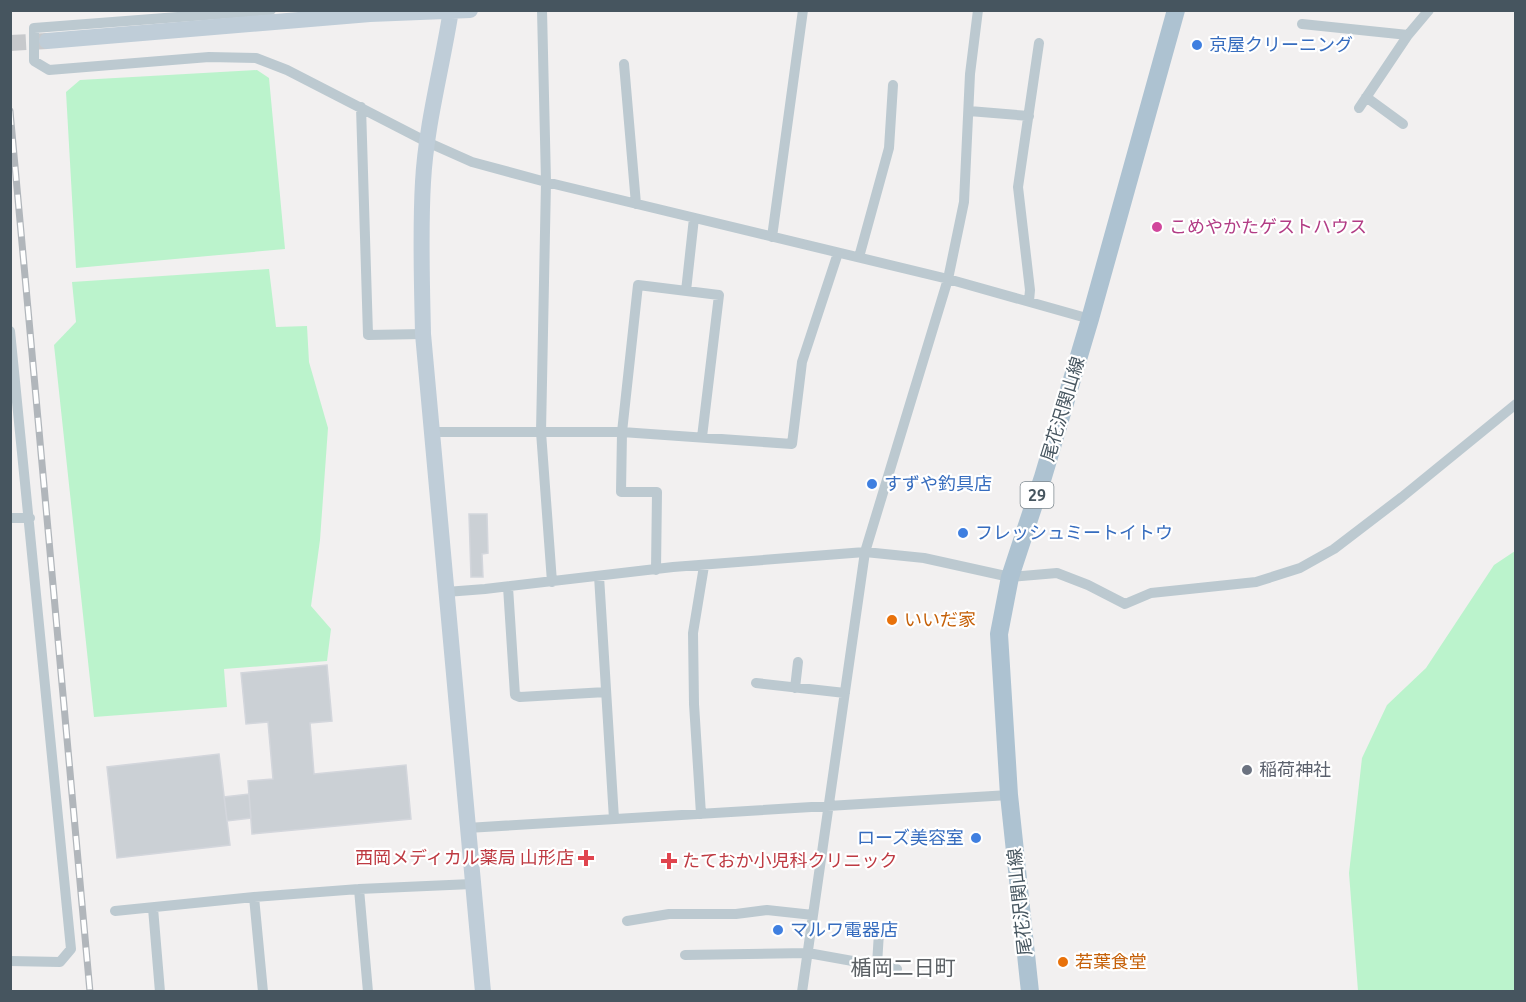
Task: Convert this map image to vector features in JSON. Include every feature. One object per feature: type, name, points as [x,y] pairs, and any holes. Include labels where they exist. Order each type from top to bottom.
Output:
[{"type":"main road","name":"尾花沢関山線","points":[[1030,992],[1009,795],[999,634],[1010,577],[1043,477],[1090,319],[1176,10]]},
{"type":"street","points":[[271,10],[34,28],[34,61],[49,70],[209,57],[256,58],[287,70],[472,162],[948,279],[1090,319]]},
{"type":"street","points":[[47,41],[369,12],[470,10]]},
{"type":"street","points":[[542,10],[546,182],[541,432],[552,582]]},
{"type":"street","points":[[772,237],[803,10]]},
{"type":"street","points":[[802,992],[865,552],[948,279],[964,202],[970,74],[978,10]]},
{"type":"street","points":[[1359,108],[1408,35],[1429,10]]},
{"type":"street","points":[[451,11],[428,142],[422,203],[423,334],[483,992]]},
{"type":"street","points":[[1302,24],[1408,35]]},
{"type":"street","points":[[1029,301],[1030,291],[1018,187],[1039,43]]},
{"type":"street","points":[[624,64],[636,204]]},
{"type":"street","points":[[858,257],[889,148],[893,85]]},
{"type":"street","points":[[1366,97],[1403,124]]},
{"type":"street","points":[[361,107],[368,335],[423,334]]},
{"type":"street","points":[[969,111],[1029,116]]},
{"type":"street","points":[[686,291],[694,218]]},
{"type":"street","points":[[431,432],[622,432],[792,444],[802,362],[838,253]]},
{"type":"street","points":[[656,570],[657,492],[621,492],[622,432],[638,285],[719,295],[702,437]]},
{"type":"street","points":[[10,331],[71,949],[60,962],[10,961]]},
{"type":"street","points":[[446,591],[865,552],[924,558],[1010,577],[1057,573],[1088,585],[1125,604],[1151,593],[1256,582],[1300,568],[1334,549],[1402,497],[1515,404]]},
{"type":"street","points":[[10,518],[30,518]]},
{"type":"street","points":[[701,814],[694,704],[693,633],[704,566]]},
{"type":"street","points":[[599,576],[614,819]]},
{"type":"street","points":[[508,587],[515,694],[520,697],[606,692]]},
{"type":"street","points":[[795,688],[798,662]]},
{"type":"street","points":[[756,684],[845,693]]},
{"type":"street","points":[[467,828],[1009,795]]},
{"type":"street","points":[[115,911],[359,889],[472,884]]},
{"type":"street","points":[[359,889],[368,992]]},
{"type":"street","points":[[254,897],[263,992]]},
{"type":"street","points":[[153,908],[160,992]]},
{"type":"street","points":[[627,921],[669,914],[736,914],[767,910],[813,915]]},
{"type":"street","points":[[877,965],[879,932]]},
{"type":"street","points":[[685,955],[808,953],[897,969]]},
{"type":"green space","points":[[257,70],[269,78],[285,249],[76,268],[66,92],[80,80]]},
{"type":"green space","points":[[269,269],[276,327],[307,326],[309,362],[328,428],[320,540],[311,606],[331,629],[327,661],[224,669],[227,707],[94,717],[54,345],[76,322],[72,282]]},
{"type":"green space","points":[[1515,551],[1515,991],[1358,991],[1349,873],[1362,758],[1387,705],[1426,668],[1494,565]]},
{"type":"building","points":[[469,514],[487,514],[488,553],[482,554],[483,577],[471,577]]},
{"type":"building","points":[[327,665],[332,721],[310,723],[314,774],[406,765],[411,819],[252,834],[248,781],[273,779],[268,722],[246,724],[241,673]]},
{"type":"building","points":[[219,754],[230,845],[117,858],[107,767]]},
{"type":"building","points":[[249,794],[251,818],[227,821],[224,797]]},
{"type":"tunnel","points":[[10,43],[47,41]]},
{"type":"railway","points":[[10,111],[90,992]]},
{"type":"place","name":"京屋クリーニング","points":[[1197,45]]},
{"type":"place","name":"こめやかたゲストハウス","points":[[1157,227]]},
{"type":"place","name":"すずや釣具店","points":[[872,484]]},
{"type":"place","name":"フレッシュミートイトウ","points":[[963,533]]},
{"type":"place","name":"いいだ家","points":[[892,620]]},
{"type":"place","name":"稲荷神社","points":[[1247,770]]},
{"type":"place","name":"ローズ美容室","points":[[976,838]]},
{"type":"place","name":"西岡メディカル薬局 山形店","points":[[586,858]]},
{"type":"place","name":"たておか小児科クリニック","points":[[669,861]]},
{"type":"place","name":"マルワ電器店","points":[[778,930]]},
{"type":"place","name":"若葉食堂","points":[[1063,962]]},
{"type":"district","name":"楯岡二日町","points":[[903,968]]}]
